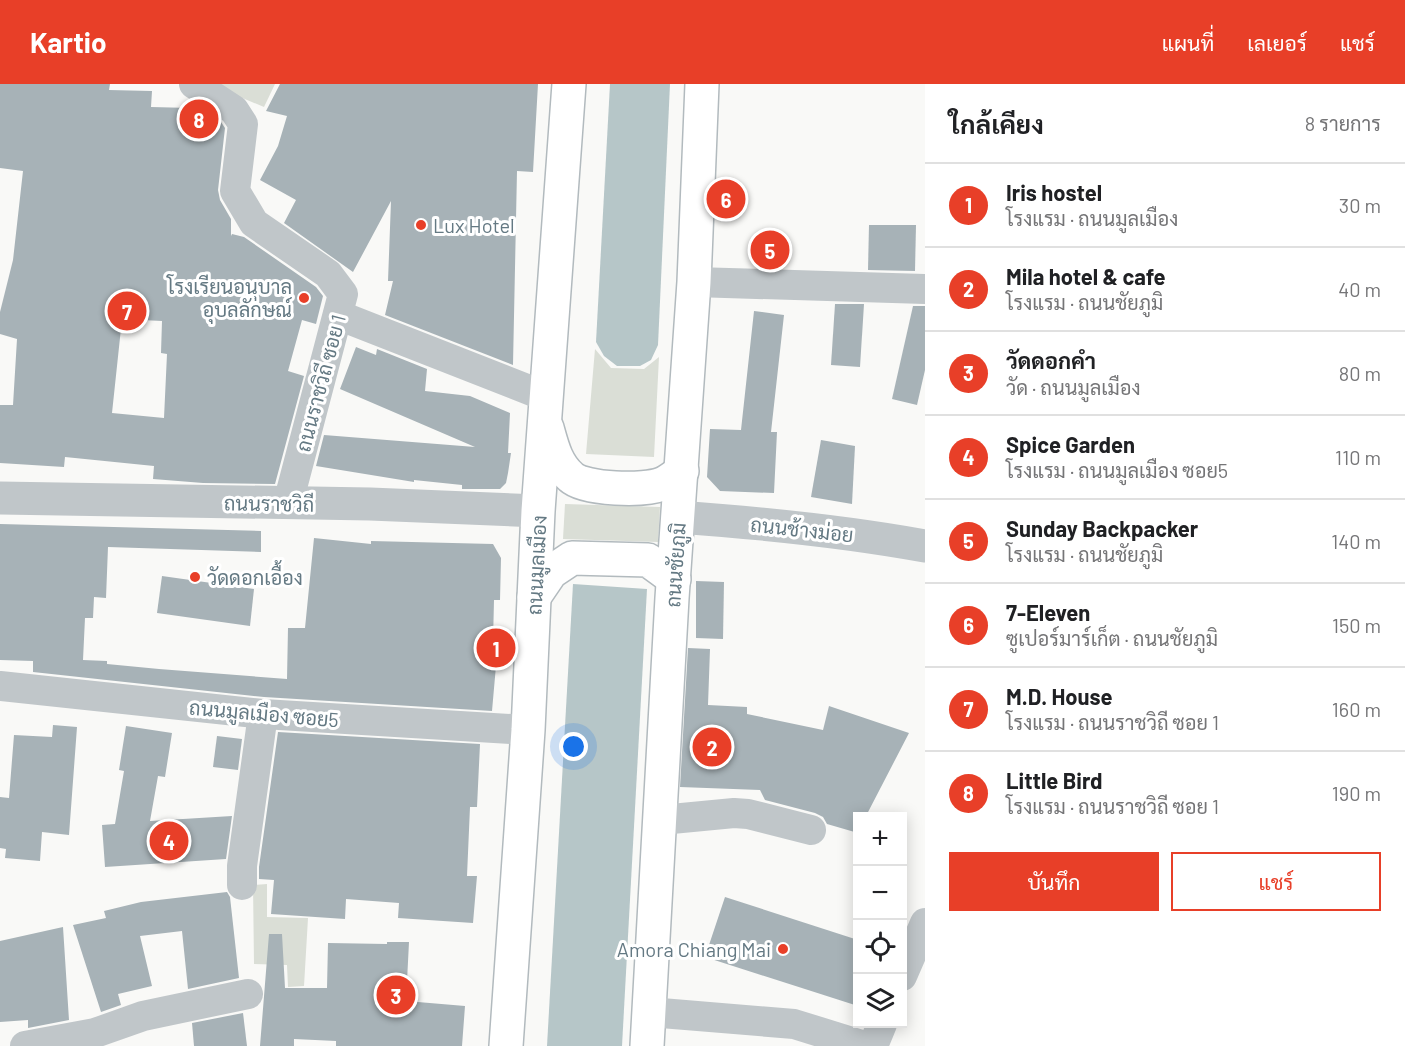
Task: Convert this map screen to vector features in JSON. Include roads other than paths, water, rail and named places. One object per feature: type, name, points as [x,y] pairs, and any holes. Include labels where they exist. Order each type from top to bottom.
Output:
[{"type":"main road","name":"ถนนมูลเมือง","points":[[506,1046],[528,730],[538,512],[569,84]]},
{"type":"main road","name":"ถนนชัยภูมิ","points":[[647,1046],[694,282],[702,84]]},
{"type":"main road","points":[[547,409],[554,454],[572,478],[594,486],[638,488],[662,484],[682,471]]},
{"type":"main road","points":[[534,597],[551,572],[572,558],[648,560],[674,579]]},
{"type":"street","name":"ถนนราชวิถี ซอย 1","points":[[194,84],[234,110],[243,124],[235,191],[254,223],[328,274],[343,294],[288,503]]},
{"type":"street","points":[[694,282],[925,289]]},
{"type":"street","points":[[338,315],[547,409]]},
{"type":"street","name":"ถนนราชวิถี","points":[[0,498],[288,503],[538,512]]},
{"type":"street","name":"ถนนช้างม่อย","points":[[678,517],[789,526],[925,546]]},
{"type":"street","name":"ถนนมูลเมือง ซอย5","points":[[0,686],[263,714],[528,730]]},
{"type":"street","points":[[243,885],[242,866],[263,714]]},
{"type":"street","points":[[661,820],[734,813],[748,814],[811,830]]},
{"type":"street","points":[[904,974],[925,923]]},
{"type":"street","points":[[25,1046],[97,1040],[143,1016],[249,994]]},
{"type":"street","points":[[649,1012],[794,1024],[865,1046]]},
{"type":"street","points":[[873,1046],[880,1028]]},
{"type":"place","name":"Little Bird","points":[[199,119]]},
{"type":"place","name":"7-Eleven","points":[[726,199]]},
{"type":"place","name":"Lux Hotel","points":[[421,225]]},
{"type":"place","name":"Sunday Backpacker","points":[[770,250]]},
{"type":"place","name":"โรงเรียนอนุบาล อุบลลักษณ์","points":[[304,298]]},
{"type":"place","name":"M.D. House","points":[[127,311]]},
{"type":"place","name":"วัดดอกเอื้อง","points":[[195,577]]},
{"type":"place","name":"Iris hostel","points":[[496,648]]},
{"type":"place","name":"Mila hotel & cafe","points":[[712,747]]},
{"type":"place","name":"Spice Garden","points":[[169,841]]},
{"type":"place","name":"Amora Chiang Mai","points":[[783,949]]},
{"type":"place","name":"วัดดอกคำ","points":[[396,995]]}]
